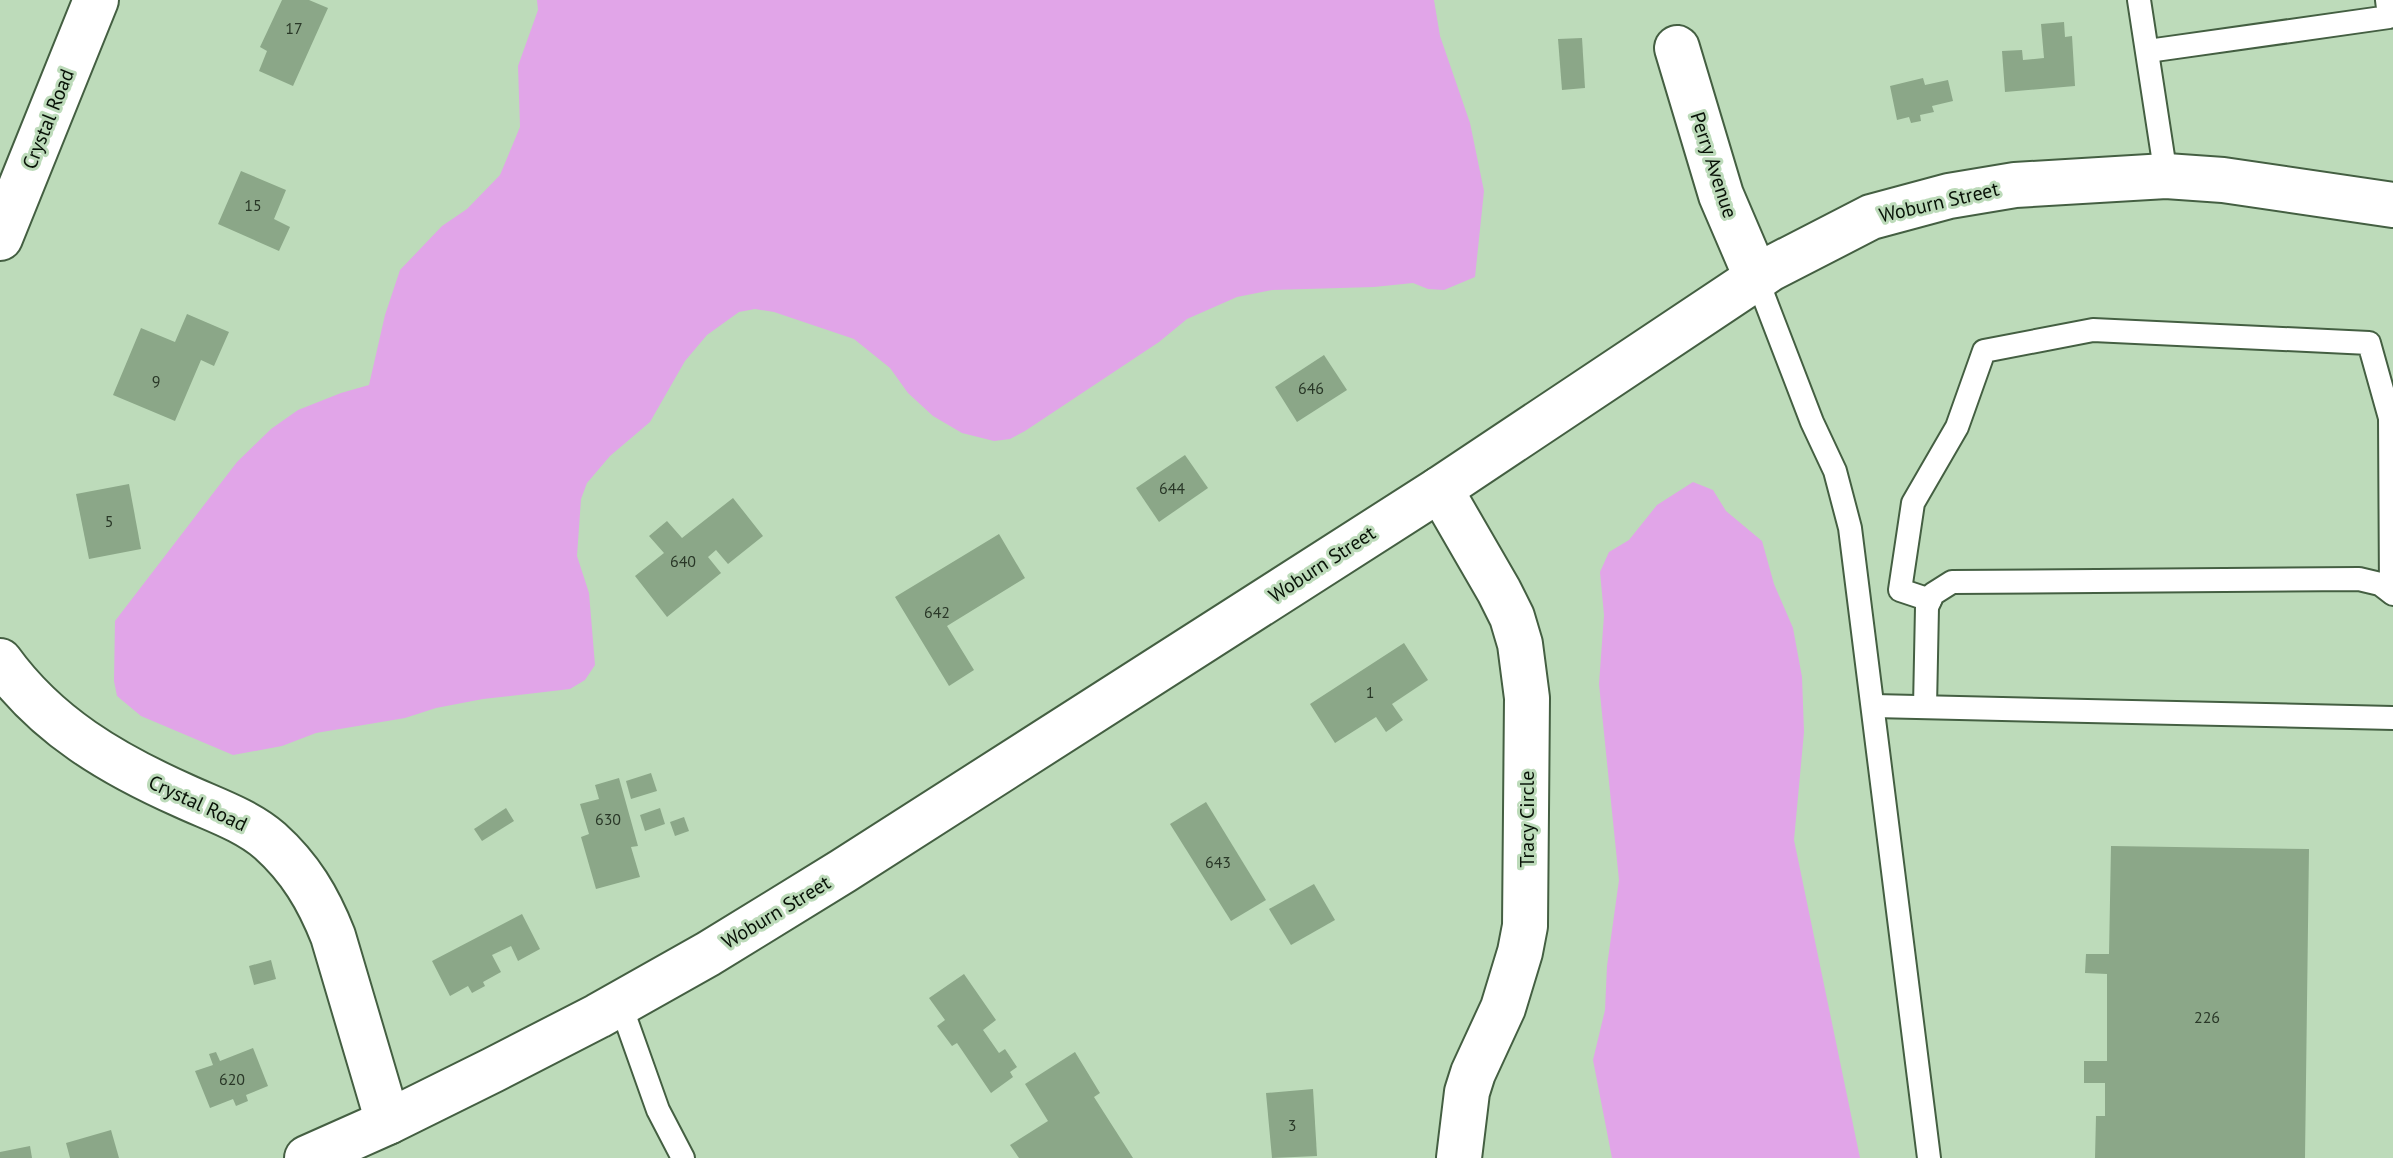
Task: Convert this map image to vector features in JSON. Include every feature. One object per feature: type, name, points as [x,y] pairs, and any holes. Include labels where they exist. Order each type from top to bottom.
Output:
[{"type":"street","name":"Crystal Road","points":[[0,238],[96,0]]},
{"type":"street","name":"Perry Avenue","points":[[1677,48],[1721,195],[1757,279]]},
{"type":"street","name":"Woburn Street","points":[[307,1158],[388,1122],[620,1003],[843,871],[1440,489],[1770,269],[1871,217],[1914,204],[2015,185],[2166,176],[2223,180],[2393,205]]},
{"type":"street","name":"Tracy Circle","points":[[1440,489],[1512,617],[1520,644],[1527,698],[1525,926],[1503,1008],[1467,1092],[1459,1158]]},
{"type":"street","name":"Crystal Road","points":[[0,661],[30,699],[91,749],[157,784],[253,828],[298,870],[322,907],[333,936],[388,1122]]},
{"type":"lane","points":[[2139,0],[2166,176]]},
{"type":"lane","points":[[2148,51],[2389,17],[2387,0]]},
{"type":"lane","points":[[1757,279],[1844,499],[1874,706],[1929,1158]]},
{"type":"lane","points":[[1930,600],[1900,590],[1913,503],[1957,427],[1984,351],[2093,330],[2369,343],[2390,418],[2392,593]]},
{"type":"lane","points":[[1925,707],[1926,614],[1930,600],[1945,585],[1959,581],[2359,579],[2373,581],[2392,593]]},
{"type":"lane","points":[[1874,706],[2393,718]]},
{"type":"lane","points":[[620,1003],[658,1110],[683,1158]]},
{"type":"shaded area","points":[[537,0],[1434,0],[1440,36],[1470,123],[1484,191],[1475,277],[1444,290],[1428,289],[1413,283],[1272,290],[1237,297],[1187,319],[1159,342],[1025,431],[1010,439],[994,441],[962,433],[933,416],[908,393],[890,368],[854,339],[774,312],[755,309],[739,312],[707,335],[685,361],[650,422],[610,456],[587,483],[581,499],[577,556],[589,593],[595,665],[585,680],[570,689],[436,708],[405,718],[316,733],[282,746],[233,755],[141,716],[117,696],[114,681],[115,621],[237,462],[271,429],[298,410],[369,385],[385,315],[400,270],[442,226],[467,209],[500,175],[520,127],[518,66],[538,10]]},
{"type":"shaded area","points":[[1693,482],[1713,490],[1726,511],[1762,541],[1774,584],[1793,628],[1802,677],[1804,732],[1794,840],[1860,1158],[1612,1158],[1593,1060],[1605,1010],[1607,966],[1619,880],[1599,684],[1604,615],[1600,572],[1609,552],[1629,540],[1657,505]]},
{"type":"building","points":[[282,0],[309,0],[328,8],[293,86],[259,71],[267,51],[260,47]]},
{"type":"building","points":[[2064,22],[2065,37],[2072,36],[2075,86],[2005,92],[2002,51],[2022,50],[2023,60],[2044,58],[2041,24]]},
{"type":"building","points":[[1582,38],[1585,88],[1562,90],[1558,39]]},
{"type":"building","points":[[1923,78],[1925,85],[1948,80],[1953,101],[1932,106],[1934,112],[1920,115],[1921,121],[1911,123],[1909,117],[1897,120],[1890,86]]},
{"type":"building","points":[[241,171],[286,190],[274,219],[290,227],[279,251],[218,224]]},
{"type":"building","points":[[187,314],[229,332],[214,366],[201,360],[175,421],[113,395],[141,328],[175,342]]},
{"type":"building","points":[[1324,355],[1347,390],[1297,422],[1275,387]]},
{"type":"building","points":[[1185,455],[1208,488],[1159,522],[1136,488]]},
{"type":"building","points":[[129,484],[141,549],[89,559],[76,494]]},
{"type":"building","points":[[733,498],[763,536],[728,564],[716,550],[708,557],[721,573],[667,617],[635,576],[664,553],[649,536],[667,521],[682,538]]},
{"type":"building","points":[[999,534],[1025,578],[947,626],[974,670],[949,686],[895,597]]},
{"type":"building","points":[[1404,643],[1428,680],[1392,704],[1403,720],[1386,732],[1376,717],[1335,743],[1310,704]]},
{"type":"building","points":[[651,773],[657,791],[631,799],[626,781]]},
{"type":"building","points":[[619,778],[638,846],[631,847],[640,877],[596,889],[581,837],[589,834],[580,804],[599,799],[595,785]]},
{"type":"building","points":[[1206,802],[1266,900],[1231,921],[1170,824]]},
{"type":"building","points":[[506,808],[514,821],[482,841],[474,829]]},
{"type":"building","points":[[660,808],[665,824],[645,831],[640,815]]},
{"type":"building","points":[[684,817],[689,831],[675,836],[670,822]]},
{"type":"building","points":[[2111,846],[2309,849],[2305,1158],[2095,1158],[2096,1116],[2105,1116],[2105,1083],[2084,1083],[2084,1061],[2107,1061],[2107,974],[2085,973],[2086,954],[2109,954]]},
{"type":"building","points":[[1314,884],[1335,920],[1291,945],[1269,909]]},
{"type":"building","points":[[522,914],[540,949],[518,961],[511,946],[492,955],[501,972],[483,982],[485,986],[472,993],[468,986],[450,996],[432,961]]},
{"type":"building","points":[[271,960],[276,979],[254,985],[249,966]]},
{"type":"building","points":[[964,974],[996,1020],[983,1030],[999,1053],[1005,1049],[1017,1067],[1010,1072],[1013,1077],[991,1093],[957,1043],[952,1046],[937,1026],[945,1020],[929,998]]},
{"type":"building","points":[[253,1048],[268,1086],[246,1095],[248,1101],[236,1106],[233,1099],[210,1108],[195,1071],[213,1065],[209,1054],[216,1052],[220,1061]]},
{"type":"building","points":[[1075,1052],[1100,1093],[1094,1097],[1133,1158],[1019,1158],[1010,1145],[1048,1121],[1025,1084]]},
{"type":"building","points":[[1313,1089],[1317,1156],[1272,1158],[1266,1093]]},
{"type":"building","points":[[111,1130],[119,1158],[70,1158],[66,1143]]},
{"type":"building","points":[[30,1146],[32,1158],[0,1158],[0,1152]]}]
